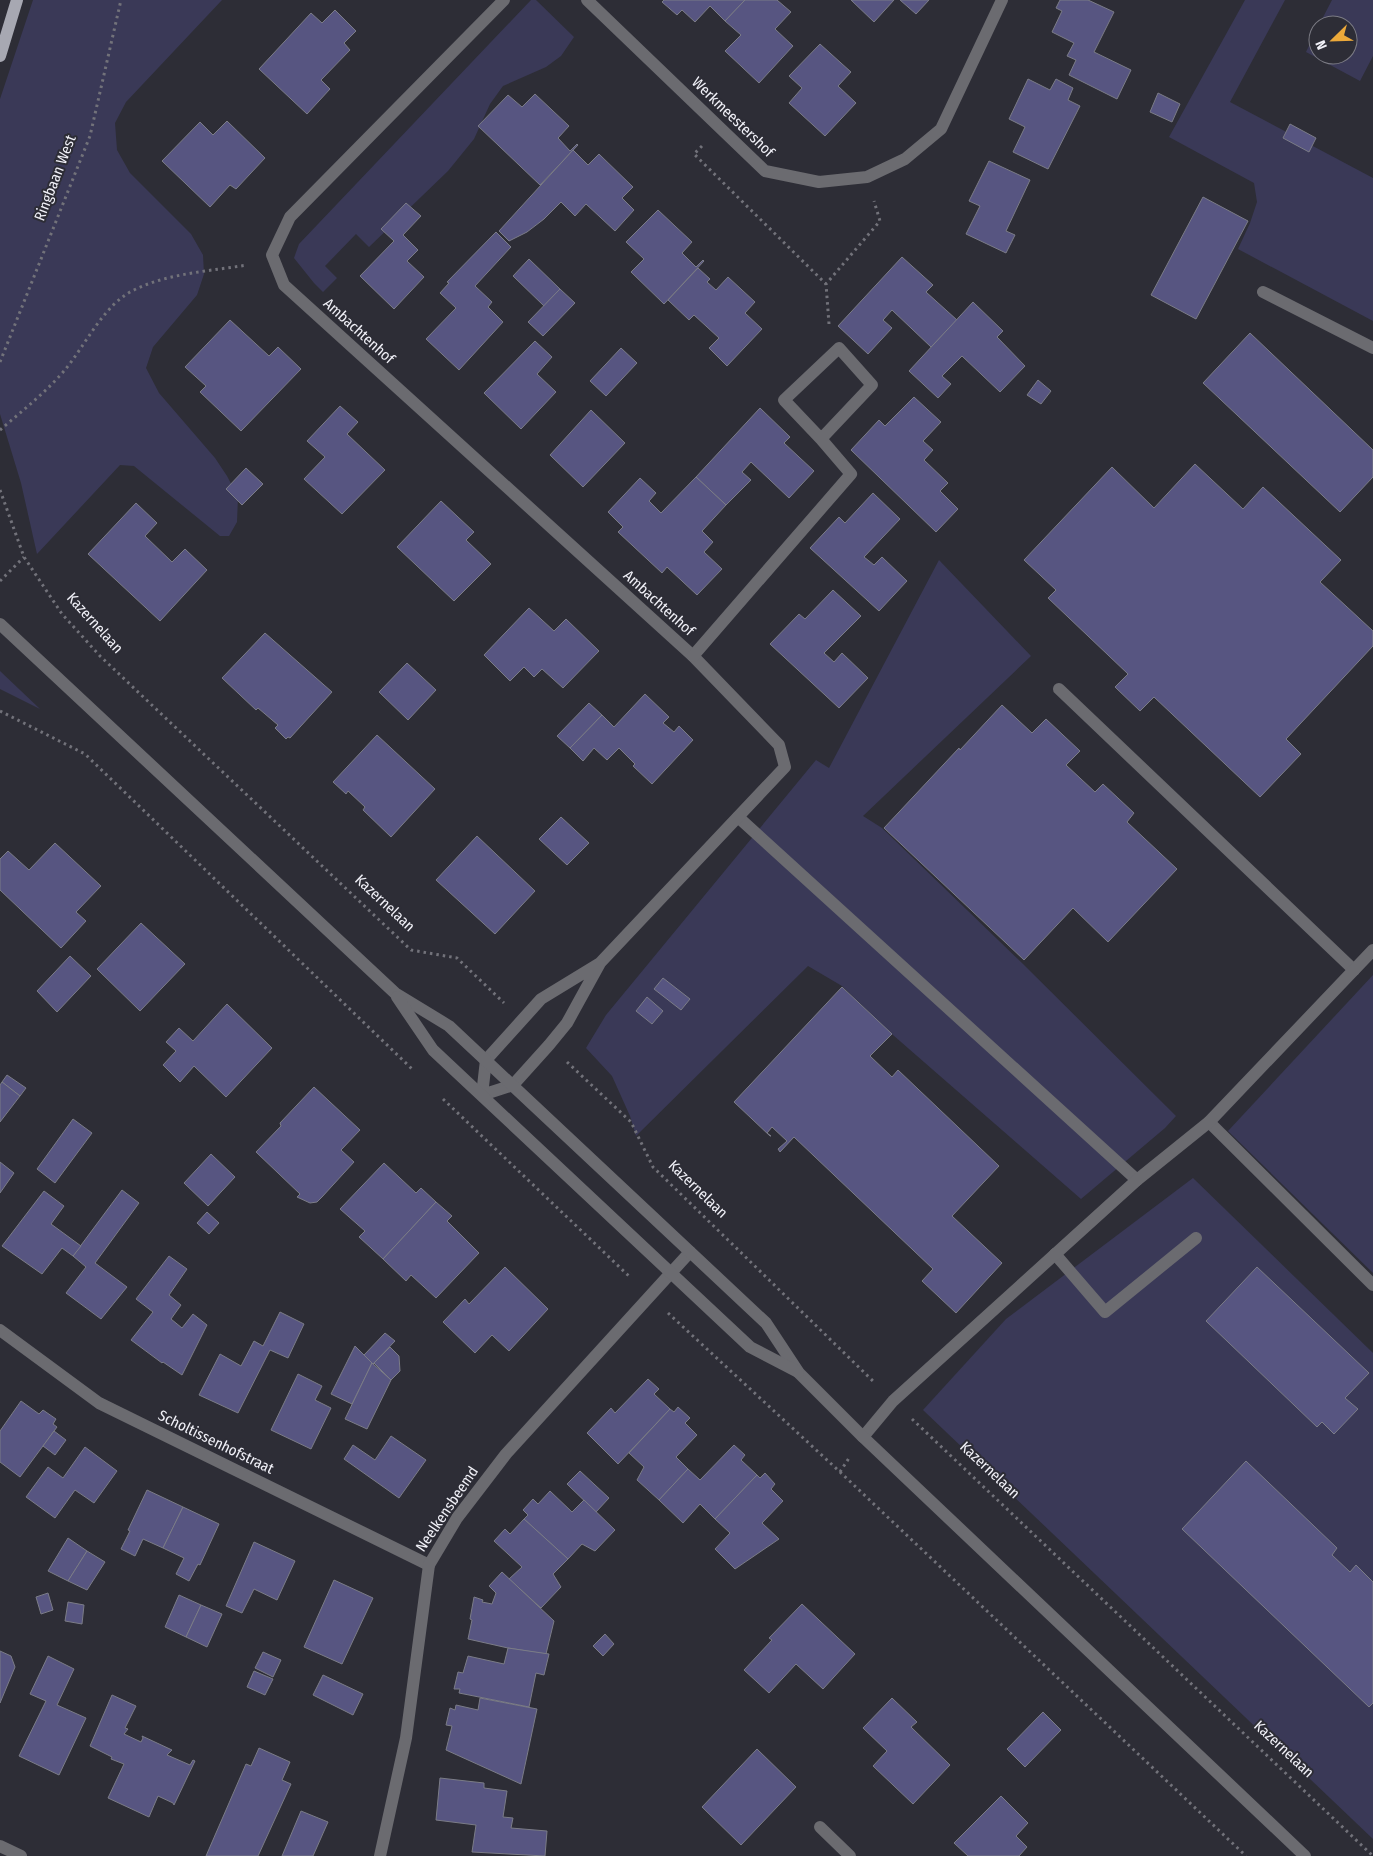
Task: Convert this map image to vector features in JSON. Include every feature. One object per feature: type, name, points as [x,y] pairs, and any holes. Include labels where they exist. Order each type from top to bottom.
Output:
[{"type":"main road","points":[[0,56],[17,0]]},
{"type":"street","points":[[274,261],[272,255],[290,218],[504,0]]},
{"type":"street","name":"Werkmeestershof","points":[[587,0],[765,171],[818,182],[867,177],[905,159],[941,129],[1002,0]]},
{"type":"street","name":"Ambachtenhof","points":[[274,261],[284,285],[693,656],[779,745],[785,766],[600,963],[567,1023],[550,1046],[513,1085]]},
{"type":"street","points":[[1263,292],[1373,348]]},
{"type":"street","points":[[821,438],[872,385],[839,348]]},
{"type":"street","name":"Ambachtenhof","points":[[693,656],[851,474],[821,438],[784,400],[839,348]]},
{"type":"street","points":[[0,624],[395,993],[449,1026],[690,1252],[766,1324],[799,1373],[863,1437],[1305,1856]]},
{"type":"street","points":[[1059,688],[1354,970]]},
{"type":"street","points":[[738,817],[1137,1180]]},
{"type":"street","points":[[863,1437],[893,1401],[1137,1180],[1209,1122],[1373,950]]},
{"type":"street","name":"Ambachtenhof","points":[[486,1060],[541,999],[600,963]]},
{"type":"street","points":[[395,993],[433,1050],[750,1347],[799,1373]]},
{"type":"street","points":[[482,1094],[486,1060]]},
{"type":"street","points":[[482,1094],[513,1085]]},
{"type":"street","points":[[1209,1122],[1373,1285]]},
{"type":"street","points":[[1055,1254],[1105,1312],[1196,1238]]},
{"type":"street","name":"Neelkensbeemd","points":[[380,1856],[406,1738],[429,1565],[457,1518],[506,1454],[690,1252]]},
{"type":"street","name":"Scholtissenhofstraat","points":[[0,1330],[99,1403],[429,1565]]},
{"type":"street","points":[[820,1827],[850,1856]]},
{"type":"street","points":[[0,1846],[21,1856]]},
{"type":"path","name":"Ringbaan West","points":[[0,362],[90,136],[121,0]]},
{"type":"path","points":[[720,128],[694,154],[826,284],[828,322],[839,348]]},
{"type":"path","points":[[826,284],[880,221],[867,177]]},
{"type":"path","points":[[0,430],[64,371],[120,298],[134,289],[158,280],[274,261]]},
{"type":"path","name":"Kazernelaan","points":[[0,490],[24,556],[62,614],[100,656],[411,950],[457,958],[522,1020]]},
{"type":"path","points":[[0,581],[24,556]]},
{"type":"path","points":[[0,711],[86,754],[414,1071]]},
{"type":"path","name":"Kazernelaan","points":[[550,1046],[631,1122],[653,1167],[893,1401],[1373,1856]]},
{"type":"path","points":[[443,1099],[1246,1856]]},
{"type":"shaded area","points":[[33,0],[222,0],[126,102],[115,123],[117,150],[130,173],[191,234],[203,255],[204,274],[197,295],[153,347],[146,368],[159,393],[215,458],[238,497],[237,522],[229,536],[220,536],[134,466],[120,465],[37,554],[21,483],[0,414],[0,99]]},
{"type":"shaded area","points":[[531,0],[536,0],[574,37],[561,56],[546,67],[503,86],[490,104],[474,139],[448,171],[369,247],[356,234],[325,266],[337,278],[323,292],[294,258],[299,244]]},
{"type":"shaded area","points":[[1245,0],[1285,0],[1230,102],[1373,178],[1373,321],[1238,249],[1257,202],[1254,183],[1169,137]]},
{"type":"shaded area","points":[[1332,0],[1373,0],[1373,56],[1360,81],[1330,65],[1358,65],[1358,15],[1324,15]]},
{"type":"shaded area","points":[[939,560],[1031,656],[863,816],[882,828],[1022,963],[1176,1116],[1165,1128],[1081,1199],[893,1035],[842,986],[808,966],[636,1136],[630,1116],[612,1076],[586,1048],[606,1015],[816,760],[829,768]]},
{"type":"shaded area","points":[[0,671],[40,709],[0,689]]},
{"type":"shaded area","points":[[1373,975],[1373,1273],[1228,1131]]},
{"type":"shaded area","points":[[1193,1178],[1373,1353],[1373,1839],[923,1410],[1006,1319]]},
{"type":"building","points":[[664,0],[745,0],[725,21],[710,6],[695,22],[682,10],[677,15],[662,2]]},
{"type":"building","points":[[745,0],[777,0],[791,12],[775,29],[793,46],[759,83],[725,51],[741,35],[725,21]]},
{"type":"building","points":[[851,0],[894,0],[874,22]]},
{"type":"building","points":[[900,0],[929,0],[916,14]]},
{"type":"building","points":[[1060,0],[1088,0],[1114,12],[1094,52],[1131,70],[1117,99],[1069,75],[1076,60],[1067,56],[1074,43],[1052,32],[1062,11],[1056,8]]},
{"type":"building","points":[[335,10],[356,31],[344,43],[350,50],[321,80],[330,89],[307,114],[259,69],[311,13],[322,23]]},
{"type":"building","points":[[820,44],[851,72],[838,86],[856,103],[825,136],[789,103],[802,88],[789,76]]},
{"type":"building","points":[[1028,79],[1050,90],[1056,79],[1073,88],[1068,100],[1080,106],[1048,169],[1013,152],[1025,127],[1009,119]]},
{"type":"building","points":[[1158,93],[1180,104],[1172,122],[1150,112]]},
{"type":"building","points":[[535,94],[569,126],[558,138],[570,151],[578,145],[540,185],[478,126],[508,95],[522,107]]},
{"type":"building","points":[[227,121],[265,158],[236,189],[230,185],[210,207],[162,161],[200,122],[213,135]]},
{"type":"building","points":[[1290,124],[1316,138],[1309,152],[1283,138]]},
{"type":"building","points":[[573,150],[588,165],[599,154],[633,187],[622,198],[634,210],[615,231],[586,204],[575,216],[561,202],[527,232],[509,241],[499,231]]},
{"type":"building","points":[[989,161],[1030,180],[1006,231],[1015,235],[1006,253],[966,234],[980,206],[969,201]]},
{"type":"building","points":[[1203,197],[1248,221],[1196,319],[1151,295]]},
{"type":"building","points":[[406,203],[421,216],[403,235],[418,250],[407,261],[424,277],[394,309],[360,276],[394,241],[381,229]]},
{"type":"building","points":[[658,210],[692,242],[682,253],[696,267],[704,261],[664,304],[631,272],[644,259],[626,242]]},
{"type":"building","points":[[496,232],[511,247],[475,286],[492,302],[488,307],[503,322],[459,370],[426,339],[456,308],[440,293],[449,283],[447,282]]},
{"type":"building","points":[[902,257],[933,285],[926,292],[957,320],[931,347],[892,310],[883,320],[892,328],[868,354],[838,326]]},
{"type":"building","points":[[529,259],[560,289],[544,306],[513,276]]},
{"type":"building","points":[[698,268],[710,279],[707,282],[716,290],[728,277],[755,302],[745,313],[762,329],[727,366],[709,348],[719,338],[694,315],[689,320],[668,300]]},
{"type":"building","points":[[560,289],[575,303],[543,336],[528,322]]},
{"type":"building","points":[[973,302],[1003,331],[997,337],[1025,366],[1000,392],[962,356],[942,376],[951,384],[938,398],[909,371]]},
{"type":"building","points":[[230,320],[269,356],[278,347],[301,369],[241,431],[200,392],[206,386],[185,367]]},
{"type":"building","points":[[1250,333],[1373,450],[1373,477],[1340,512],[1203,383]]},
{"type":"building","points":[[535,341],[552,357],[537,374],[556,392],[521,429],[484,393]]},
{"type":"building","points":[[621,348],[637,363],[606,396],[590,381]]},
{"type":"building","points":[[1038,380],[1051,391],[1041,404],[1027,395]]},
{"type":"building","points":[[914,397],[941,422],[923,441],[933,450],[924,460],[948,483],[940,491],[958,509],[936,532],[851,450],[879,420],[885,426]]},
{"type":"building","points":[[340,406],[358,422],[347,434],[385,470],[342,514],[304,479],[325,457],[307,441]]},
{"type":"building","points":[[760,408],[790,437],[784,443],[814,471],[789,498],[751,462],[742,472],[751,480],[726,505],[696,477]]},
{"type":"building","points":[[591,410],[625,443],[583,487],[550,455]]},
{"type":"building","points":[[1195,464],[1243,509],[1263,487],[1341,560],[1320,582],[1373,631],[1373,646],[1286,739],[1301,754],[1260,797],[1154,697],[1140,711],[1115,687],[1128,674],[1048,598],[1056,590],[1024,560],[1112,467],[1154,508]]},
{"type":"building","points":[[246,468],[263,484],[242,505],[226,489]]},
{"type":"building","points":[[696,477],[726,505],[702,531],[713,542],[704,552],[722,569],[697,595],[667,567],[662,573],[618,532],[623,527],[608,512],[640,478],[656,493],[649,501],[661,513]]},
{"type":"building","points":[[873,493],[900,519],[864,557],[874,565],[882,557],[907,581],[879,611],[810,548],[839,517],[845,523]]},
{"type":"building","points":[[441,501],[474,532],[466,540],[491,564],[454,601],[397,547]]},
{"type":"building","points":[[136,503],[157,523],[145,536],[172,562],[185,549],[207,570],[160,621],[88,554]]},
{"type":"building","points":[[833,590],[861,616],[824,653],[834,662],[842,653],[868,678],[839,708],[770,644],[799,614],[805,619]]},
{"type":"building","points":[[529,608],[554,631],[566,619],[599,651],[563,688],[542,669],[534,677],[524,667],[510,681],[484,655]]},
{"type":"building","points":[[265,633],[332,692],[290,738],[286,739],[275,728],[278,725],[258,708],[256,710],[222,678]]},
{"type":"building","points":[[407,663],[436,690],[408,720],[379,692]]},
{"type":"building","points":[[645,694],[669,717],[663,723],[674,732],[679,726],[693,740],[652,784],[633,766],[635,764],[619,748],[607,760],[594,748],[583,761],[570,748],[602,715],[614,727]]},
{"type":"building","points":[[589,703],[602,715],[570,748],[557,736]]},
{"type":"building","points":[[1002,705],[1032,733],[1046,719],[1080,751],[1066,765],[1095,792],[1103,784],[1134,813],[1127,822],[1177,869],[1108,942],[1073,908],[1024,960],[884,828]]},
{"type":"building","points":[[377,735],[435,789],[391,837],[363,810],[365,807],[348,791],[346,794],[333,782]]},
{"type":"building","points":[[561,817],[589,843],[567,865],[539,839]]},
{"type":"building","points":[[477,836],[535,891],[495,934],[436,880]]},
{"type":"building","points":[[55,843],[101,886],[76,912],[86,921],[61,948],[0,890],[0,859],[8,851],[29,870]]},
{"type":"building","points":[[141,923],[185,964],[140,1011],[97,969]]},
{"type":"building","points":[[70,956],[91,976],[57,1012],[37,991]]},
{"type":"building","points":[[663,978],[690,999],[681,1010],[654,989]]},
{"type":"building","points":[[842,987],[892,1034],[870,1056],[892,1077],[898,1070],[999,1166],[952,1216],[1002,1263],[956,1313],[922,1281],[933,1269],[794,1137],[780,1152],[778,1149],[787,1141],[772,1127],[767,1133],[770,1136],[734,1102]]},
{"type":"building","points":[[647,997],[663,1011],[652,1024],[636,1011]]},
{"type":"building","points":[[227,1004],[272,1048],[226,1097],[194,1066],[180,1082],[163,1065],[176,1051],[166,1042],[179,1028],[193,1041]]},
{"type":"building","points":[[7,1075],[26,1088],[20,1096],[2,1082]]},
{"type":"building","points":[[2,1082],[20,1096],[0,1122],[0,1085]]},
{"type":"building","points":[[314,1087],[360,1130],[341,1150],[354,1162],[317,1202],[310,1203],[297,1197],[300,1194],[256,1152]]},
{"type":"building","points":[[73,1119],[92,1133],[55,1183],[37,1169]]},
{"type":"building","points":[[211,1154],[235,1177],[208,1206],[184,1183]]},
{"type":"building","points":[[0,1162],[14,1173],[0,1193]]},
{"type":"building","points":[[384,1163],[416,1193],[421,1188],[436,1202],[383,1259],[359,1237],[365,1231],[340,1209]]},
{"type":"building","points":[[122,1190],[139,1203],[95,1263],[127,1287],[101,1319],[66,1293],[86,1267],[73,1256]]},
{"type":"building","points":[[44,1191],[64,1206],[51,1224],[81,1246],[73,1256],[62,1248],[42,1274],[2,1246]]},
{"type":"building","points":[[436,1202],[452,1216],[447,1221],[479,1253],[436,1298],[411,1275],[406,1281],[383,1259]]},
{"type":"building","points":[[207,1212],[219,1223],[209,1234],[197,1223]]},
{"type":"building","points":[[169,1256],[187,1269],[169,1295],[181,1305],[171,1319],[182,1328],[193,1314],[207,1325],[182,1375],[131,1340],[153,1312],[136,1299]]},
{"type":"building","points":[[505,1267],[548,1309],[509,1351],[492,1335],[475,1353],[443,1322],[465,1299],[469,1304]]},
{"type":"building","points":[[1257,1267],[1369,1373],[1345,1398],[1358,1409],[1334,1434],[1322,1422],[1317,1427],[1206,1321]]},
{"type":"building","points":[[280,1312],[304,1324],[288,1358],[270,1350],[238,1413],[199,1395],[220,1354],[241,1366],[254,1341],[263,1346]]},
{"type":"building","points":[[385,1333],[395,1341],[373,1364],[364,1355]]},
{"type":"building","points":[[355,1346],[372,1363],[352,1404],[331,1394]]},
{"type":"building","points":[[390,1347],[399,1356],[400,1371],[391,1380],[374,1363]]},
{"type":"building","points":[[372,1363],[391,1380],[367,1429],[345,1419]]},
{"type":"building","points":[[298,1374],[322,1386],[315,1400],[331,1408],[311,1449],[271,1430]]},
{"type":"building","points":[[648,1379],[659,1389],[654,1394],[670,1409],[618,1464],[587,1433],[611,1408],[615,1413]]},
{"type":"building","points":[[21,1401],[39,1414],[43,1410],[56,1419],[53,1424],[57,1427],[20,1477],[0,1462],[0,1431]]},
{"type":"building","points":[[678,1407],[690,1418],[685,1423],[697,1435],[676,1457],[688,1469],[659,1500],[637,1480],[644,1467],[629,1453],[670,1409],[674,1412]]},
{"type":"building","points":[[54,1431],[66,1440],[55,1455],[43,1446]]},
{"type":"building","points":[[391,1436],[426,1460],[399,1498],[344,1459],[353,1445],[375,1460]]},
{"type":"building","points":[[734,1445],[745,1455],[741,1460],[757,1475],[715,1519],[700,1504],[683,1523],[659,1500],[688,1469],[700,1480]]},
{"type":"building","points":[[85,1447],[117,1471],[94,1503],[75,1490],[55,1518],[26,1497],[48,1467],[63,1478]]},
{"type":"building","points":[[1246,1461],[1337,1548],[1332,1555],[1350,1572],[1356,1565],[1373,1582],[1373,1703],[1369,1707],[1182,1529]]},
{"type":"building","points":[[580,1471],[609,1498],[596,1512],[567,1484]]},
{"type":"building","points":[[765,1473],[775,1484],[771,1489],[783,1501],[762,1523],[779,1539],[735,1569],[715,1549],[730,1533],[715,1519],[757,1475],[760,1478]]},
{"type":"building","points":[[147,1490],[183,1507],[163,1548],[143,1539],[135,1556],[121,1549]]},
{"type":"building","points":[[550,1491],[572,1512],[584,1500],[615,1530],[595,1551],[582,1544],[568,1559],[524,1519],[528,1515],[523,1510],[533,1499],[538,1504]]},
{"type":"building","points":[[183,1507],[219,1524],[200,1565],[198,1564],[189,1581],[176,1574],[184,1558],[163,1548]]},
{"type":"building","points":[[524,1519],[568,1559],[553,1574],[561,1587],[541,1608],[509,1579],[522,1567],[494,1541],[505,1529],[510,1534]]},
{"type":"building","points":[[68,1538],[87,1551],[68,1581],[48,1571]]},
{"type":"building","points":[[254,1542],[295,1561],[277,1600],[254,1589],[242,1613],[226,1606]]},
{"type":"building","points":[[87,1551],[105,1562],[87,1590],[68,1581]]},
{"type":"building","points":[[502,1572],[554,1621],[546,1654],[468,1639],[474,1597],[483,1600],[482,1602],[492,1604],[496,1593],[489,1586]]},
{"type":"building","points":[[334,1580],[373,1598],[342,1664],[304,1647]]},
{"type":"building","points":[[48,1593],[53,1610],[41,1614],[36,1597]]},
{"type":"building","points":[[179,1595],[201,1605],[186,1637],[165,1627]]},
{"type":"building","points":[[68,1602],[84,1605],[82,1624],[65,1621]]},
{"type":"building","points":[[802,1604],[855,1654],[823,1689],[796,1664],[769,1693],[744,1670],[772,1640],[769,1638]]},
{"type":"building","points":[[201,1605],[222,1614],[207,1647],[186,1637]]},
{"type":"building","points":[[605,1634],[614,1644],[603,1656],[593,1646]]},
{"type":"building","points":[[508,1648],[549,1654],[544,1675],[536,1673],[529,1707],[459,1693],[460,1689],[454,1689],[458,1672],[463,1673],[468,1656],[504,1664]]},
{"type":"building","points":[[0,1651],[11,1656],[15,1667],[0,1703]]},
{"type":"building","points":[[263,1652],[281,1660],[273,1677],[255,1668]]},
{"type":"building","points":[[48,1656],[74,1669],[57,1705],[86,1718],[59,1775],[19,1756],[46,1701],[30,1694]]},
{"type":"building","points":[[254,1671],[273,1679],[265,1695],[247,1687]]},
{"type":"building","points":[[323,1675],[363,1694],[353,1715],[313,1695]]},
{"type":"building","points":[[112,1695],[136,1706],[125,1728],[128,1729],[124,1734],[141,1742],[142,1736],[172,1750],[167,1755],[190,1765],[193,1760],[195,1761],[174,1805],[158,1796],[149,1817],[108,1798],[124,1764],[111,1759],[112,1757],[90,1746]]},
{"type":"building","points":[[480,1698],[537,1709],[521,1784],[446,1750],[452,1726],[446,1725],[450,1708],[455,1710],[456,1705],[478,1710]]},
{"type":"building","points":[[892,1698],[917,1722],[911,1727],[950,1765],[913,1804],[873,1766],[887,1751],[863,1728]]},
{"type":"building","points":[[1043,1712],[1061,1730],[1025,1767],[1007,1749]]},
{"type":"building","points":[[259,1748],[290,1762],[282,1780],[291,1784],[258,1856],[206,1856],[246,1764],[251,1766]]},
{"type":"building","points":[[757,1749],[796,1787],[741,1845],[702,1807]]},
{"type":"building","points":[[440,1778],[484,1783],[484,1788],[507,1791],[503,1817],[513,1818],[511,1828],[547,1831],[545,1856],[472,1852],[476,1825],[436,1820]]},
{"type":"building","points":[[1001,1796],[1028,1823],[1016,1836],[1027,1847],[1019,1856],[968,1856],[954,1843]]},
{"type":"building","points":[[301,1811],[328,1822],[313,1856],[282,1856]]}]
